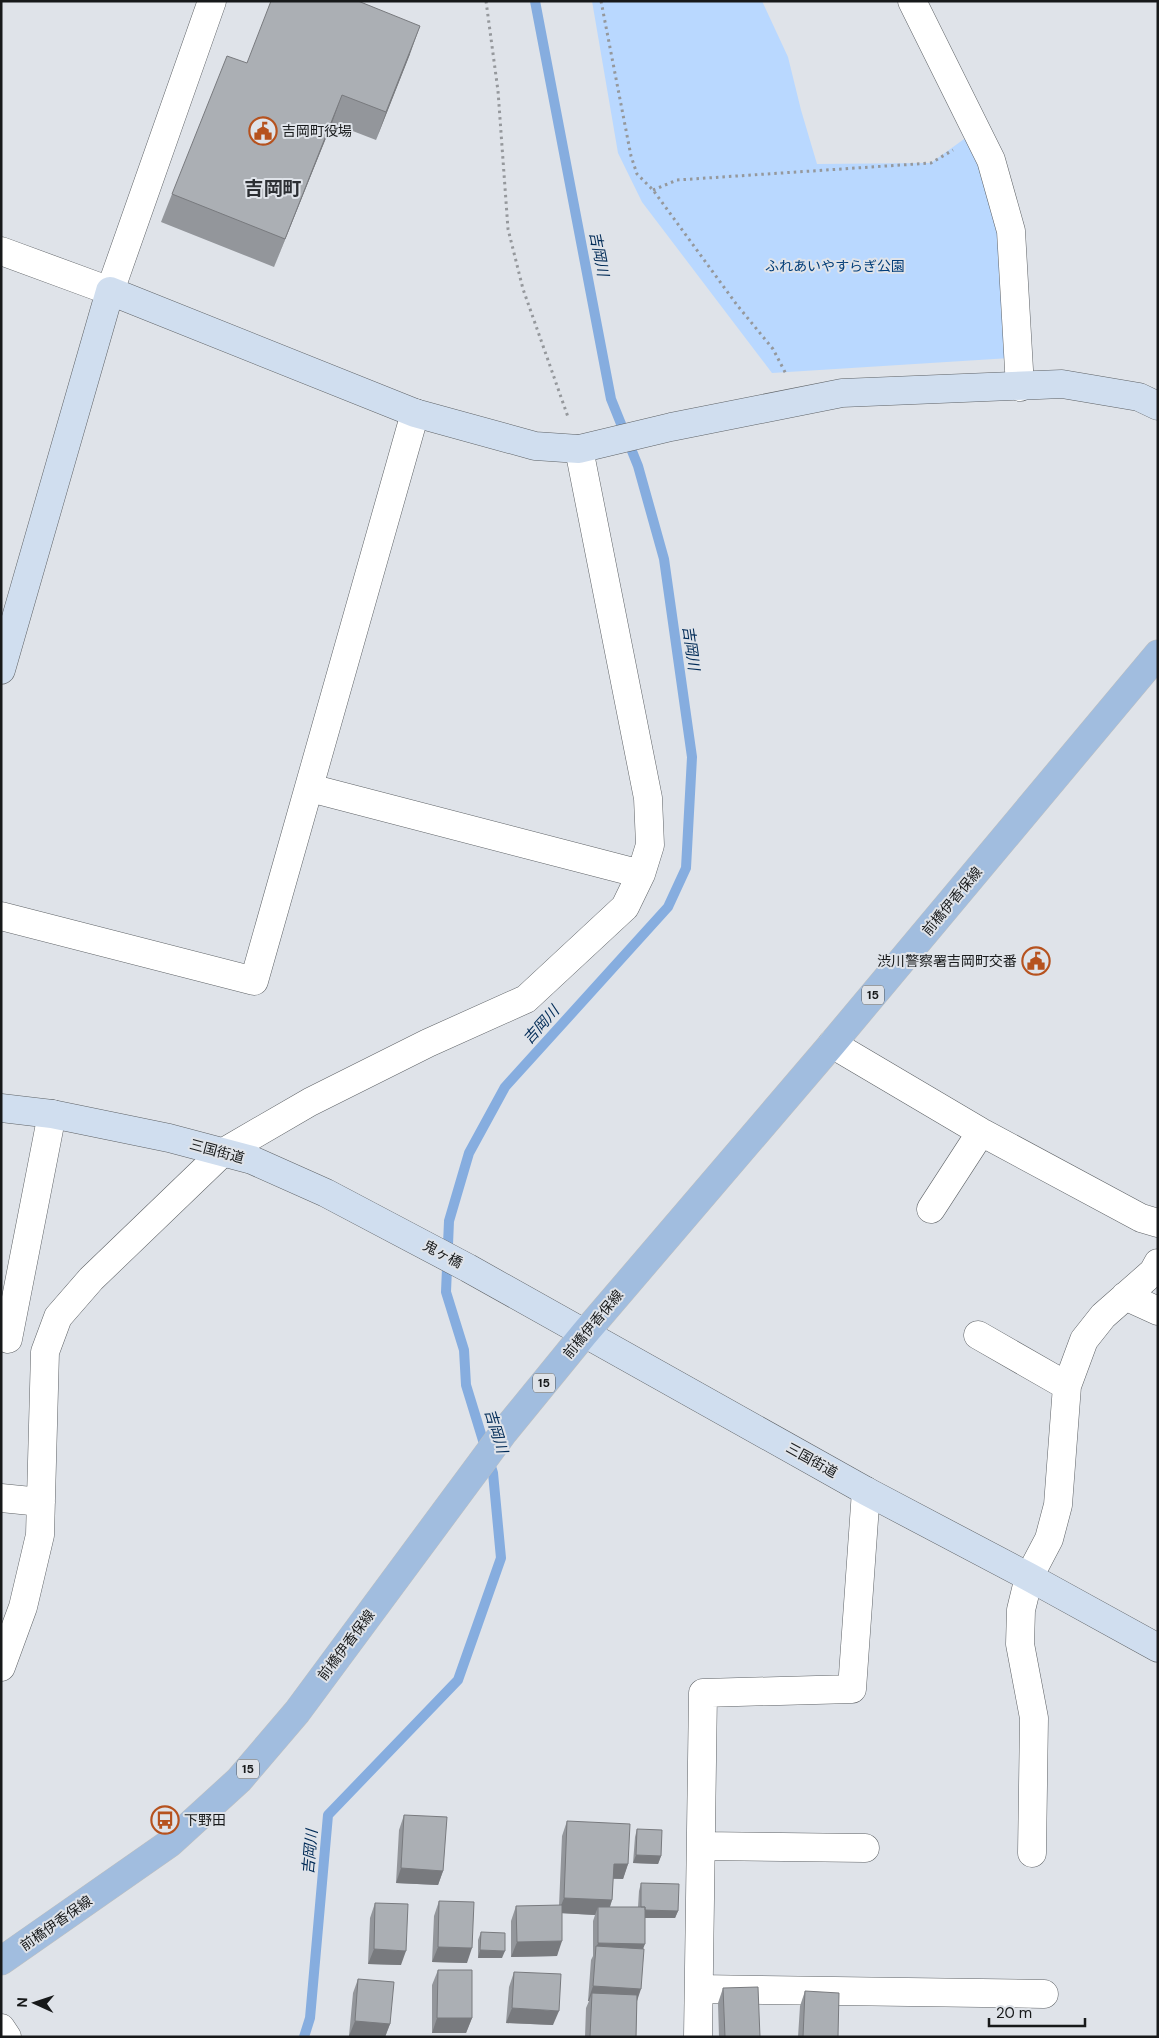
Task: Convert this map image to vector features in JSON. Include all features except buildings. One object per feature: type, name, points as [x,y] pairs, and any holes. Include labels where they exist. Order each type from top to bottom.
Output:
[{"type":"main road","name":"前橋伊香保線","points":[[1,1961],[170,1842],[239,1780],[297,1712],[504,1432],[584,1334],[832,1044],[1158,654]]},
{"type":"street","points":[[1,670],[110,291],[212,1]]},
{"type":"street","points":[[912,1],[992,160],[1011,231],[1020,387]]},
{"type":"street","points":[[1,251],[110,291],[415,413],[535,446],[587,447],[671,427],[842,393],[1062,384],[1139,397],[1158,406]]},
{"type":"street","points":[[1,916],[254,981],[415,413]]},
{"type":"street","points":[[1,1667],[23,1607],[40,1535],[45,1352],[58,1317],[91,1279],[222,1153],[327,1093],[428,1042],[526,999],[625,907],[641,874],[650,845],[648,798],[587,447]]},
{"type":"street","points":[[310,788],[641,874]]},
{"type":"street","points":[[832,1044],[981,1132],[1141,1218],[1158,1223]]},
{"type":"street","name":"三国街道","points":[[1,1108],[52,1114],[169,1138],[252,1160],[326,1193],[418,1240]]},
{"type":"street","points":[[50,1338],[5,1339],[52,1114]]},
{"type":"street","points":[[931,1209],[981,1132]]},
{"type":"street","name":"鬼ヶ橋","points":[[418,1240],[468,1268]]},
{"type":"street","points":[[1032,1853],[1034,1718],[1020,1644],[1021,1610],[1029,1577],[1049,1539],[1058,1505],[1066,1386],[1084,1340],[1103,1316],[1153,1272],[1158,1263]]},
{"type":"street","name":"三国街道","points":[[468,1268],[866,1491],[1158,1648]]},
{"type":"street","points":[[1125,1296],[1158,1311]]},
{"type":"street","points":[[978,1335],[1066,1386]]},
{"type":"street","points":[[698,2037],[703,1693],[852,1689],[866,1491]]},
{"type":"street","points":[[1,1498],[41,1502]]},
{"type":"street","points":[[700,1846],[865,1848]]},
{"type":"street","points":[[699,1989],[1044,1994]]},
{"type":"street","points":[[1,2028],[7,2037]]},
{"type":"path","points":[[486,1],[498,91],[508,229],[523,289],[587,447]]},
{"type":"path","points":[[601,1],[631,156],[637,174],[653,190],[737,305],[773,349],[785,368],[787,381]]},
{"type":"path","points":[[653,190],[677,180],[931,163],[979,135]]},
{"type":"green space","name":"ふれあいやすらぎ公園","points":[[592,1],[762,1],[788,57],[817,164],[931,163],[971,134],[1001,236],[1010,358],[772,373],[642,202],[618,153]]},
{"type":"waterway","name":"吉岡川","points":[[304,2037],[310,2018],[328,1815],[458,1680],[501,1558],[493,1473],[466,1385],[464,1350],[446,1292],[449,1221],[469,1153],[505,1087],[668,907],[686,868],[692,757],[664,559],[638,466],[611,399],[535,1]]},
{"type":"place","name":"吉岡町役場","points":[[263,131]]},
{"type":"place","name":"渋川警察署吉岡町交番","points":[[1036,961]]},
{"type":"place","name":"下野田","points":[[165,1820]]},
{"type":"district","name":"吉岡町","points":[[273,188]]}]
